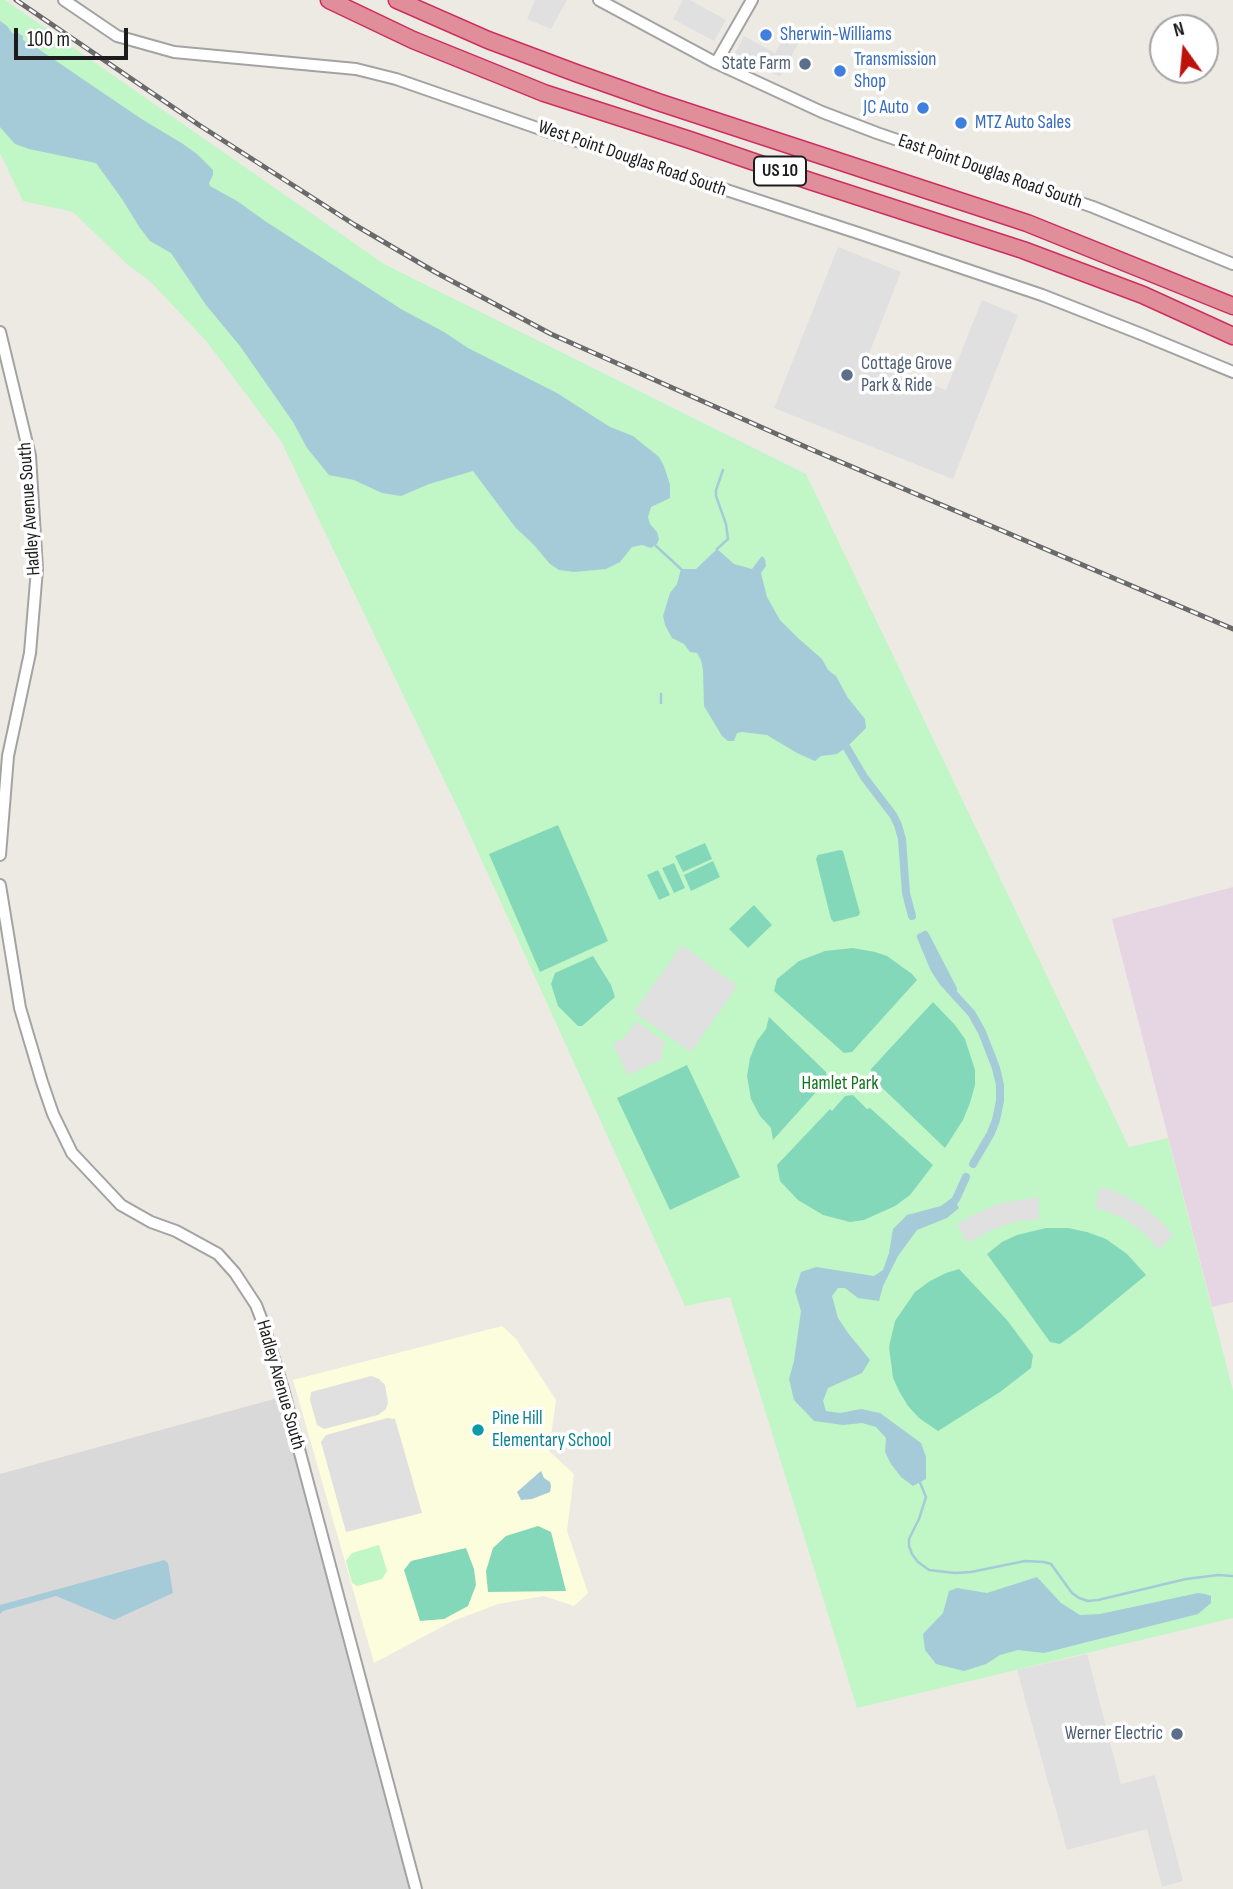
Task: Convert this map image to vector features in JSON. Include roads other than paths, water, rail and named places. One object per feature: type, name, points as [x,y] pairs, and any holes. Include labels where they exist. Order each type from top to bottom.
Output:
[{"type":"highway","name":"US 10","points":[[329,0],[413,40],[544,93],[1023,250],[1143,295],[1233,335]]},
{"type":"highway","name":"US 10","points":[[397,0],[488,40],[576,73],[1027,223],[1233,306]]},
{"type":"street","name":"West Point Douglas Road South","points":[[64,0],[117,36],[174,52],[356,69],[396,79],[1042,295],[1233,372]]},
{"type":"street","name":"East Point Douglas Road South","points":[[599,0],[716,63],[822,112],[1093,207],[1233,264]]},
{"type":"street","points":[[716,63],[752,0]]},
{"type":"street","name":"Hadley Avenue South","points":[[0,332],[30,456],[37,569],[30,653],[8,756],[0,855]]},
{"type":"street","points":[[0,731],[13,734]]},
{"type":"street","name":"Hadley Avenue South","points":[[0,885],[20,1008],[53,1114],[72,1153],[121,1205],[218,1254],[235,1273],[256,1305],[283,1389],[416,1889]]},
{"type":"water","points":[[0,21],[13,34],[16,32],[23,36],[23,40],[197,154],[213,170],[210,186],[401,309],[468,348],[557,393],[610,427],[633,436],[659,457],[670,485],[670,498],[651,507],[648,517],[657,532],[657,544],[651,548],[642,545],[632,547],[620,562],[606,569],[574,572],[559,570],[515,527],[473,471],[429,484],[401,496],[382,493],[354,480],[329,475],[307,448],[293,422],[240,346],[206,305],[171,253],[150,241],[96,163],[15,144],[0,127]]},
{"type":"water","points":[[717,549],[734,564],[752,569],[762,556],[765,559],[766,566],[761,573],[767,597],[780,620],[822,659],[865,719],[866,728],[837,754],[821,756],[815,761],[767,735],[742,732],[737,733],[734,741],[728,741],[722,736],[704,706],[701,660],[697,653],[690,652],[684,644],[672,638],[663,616],[681,569],[696,569]]},
{"type":"water","points":[[953,1197],[959,1208],[947,1218],[917,1230],[898,1256],[883,1286],[879,1301],[858,1298],[845,1288],[838,1288],[832,1296],[838,1318],[870,1360],[862,1373],[828,1388],[823,1401],[826,1411],[840,1413],[861,1409],[880,1413],[921,1443],[926,1457],[926,1479],[913,1486],[901,1477],[891,1464],[885,1452],[886,1438],[876,1427],[862,1423],[843,1425],[814,1421],[794,1400],[789,1379],[801,1311],[795,1291],[801,1272],[816,1267],[874,1276],[883,1270],[893,1229],[907,1215],[941,1206]]},
{"type":"water","points":[[541,1471],[544,1478],[550,1482],[550,1492],[521,1500],[517,1492]]},
{"type":"water","points":[[164,1560],[168,1563],[173,1593],[114,1620],[56,1596],[0,1614],[0,1605]]},
{"type":"water","points":[[1037,1577],[1061,1603],[1080,1615],[1100,1614],[1198,1593],[1211,1596],[1211,1603],[1198,1614],[1044,1653],[1018,1650],[964,1671],[936,1664],[925,1650],[923,1634],[943,1613],[949,1591],[957,1588],[987,1593]]},
{"type":"waterway","points":[[717,549],[728,539],[726,524],[716,496],[723,470]]},
{"type":"waterway","points":[[656,546],[681,569]]},
{"type":"waterway","points":[[661,694],[661,703]]},
{"type":"waterway","points":[[847,748],[898,825],[902,839],[906,893],[912,916]]},
{"type":"waterway","points":[[925,935],[953,989]]},
{"type":"waterway","points":[[921,937],[934,968],[972,1014],[982,1032],[1000,1085],[996,1120],[973,1164]]},
{"type":"waterway","points":[[951,1206],[966,1177]]},
{"type":"waterway","points":[[919,1480],[926,1497],[909,1539],[909,1546],[918,1562],[929,1570],[971,1572],[1025,1561],[1044,1562],[1051,1564],[1072,1593],[1088,1601],[1186,1579],[1233,1576]]},
{"type":"railway","points":[[16,0],[199,125],[355,225],[435,272],[551,334],[815,451],[1233,629]]},
{"type":"place","name":"Sherwin-Williams","points":[[766,35]]},
{"type":"place","name":"State Farm","points":[[805,64]]},
{"type":"place","name":"Transmission Shop","points":[[840,71]]},
{"type":"place","name":"JC Auto","points":[[923,108]]},
{"type":"place","name":"MTZ Auto Sales","points":[[961,123]]},
{"type":"place","name":"Cottage Grove Park & Ride","points":[[847,375]]},
{"type":"place","name":"Pine Hill Elementary School","points":[[478,1430]]},
{"type":"place","name":"Werner Electric","points":[[1177,1734]]},
{"type":"park label","name":"Hamlet Park","points":[[840,1084]]}]
